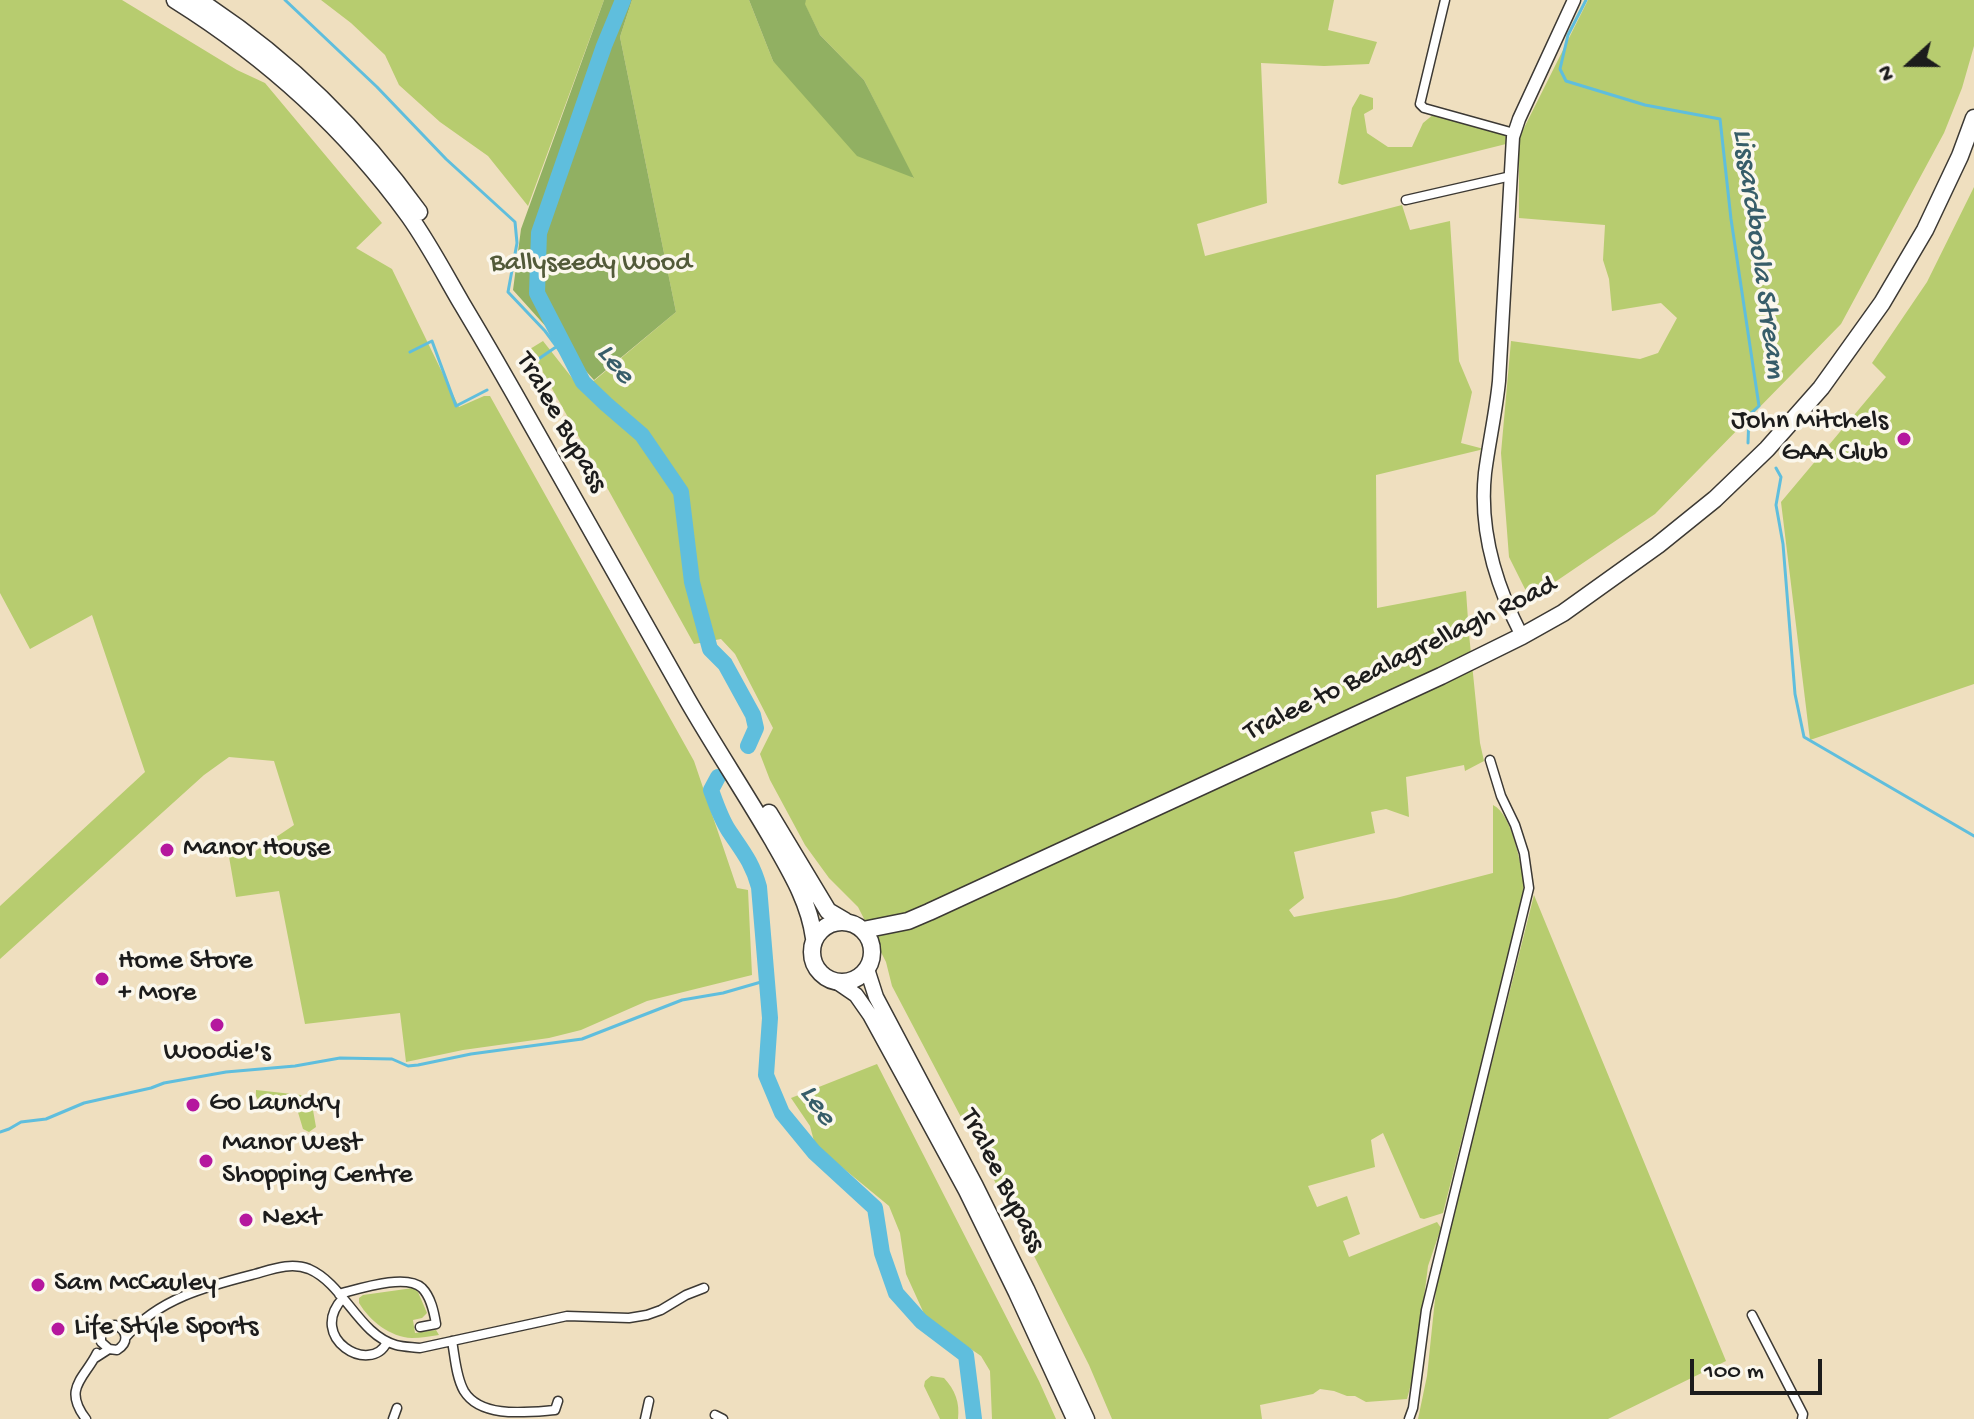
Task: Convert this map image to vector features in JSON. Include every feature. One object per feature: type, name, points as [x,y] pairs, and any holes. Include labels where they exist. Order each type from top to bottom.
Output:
[{"type":"highway","name":"Tralee Bypass","points":[[175,0],[259,59],[311,104],[355,150],[408,216],[511,388],[678,682],[828,911],[845,921]]},
{"type":"highway","name":"Tralee Bypass","points":[[198,0],[258,43],[318,94],[364,142],[411,202],[442,247],[701,701],[725,750]]},
{"type":"highway","name":"Tralee to Bealagrellagh Road","points":[[863,930],[908,921],[929,912],[1441,676],[1563,613],[1658,545],[1715,499],[1767,449],[1821,388],[1882,303],[1925,230],[1960,156],[1974,118]]},
{"type":"highway","name":"Tralee Bypass","points":[[740,774],[799,887],[808,909],[814,938]]},
{"type":"highway","name":"Tralee to Bealagrellagh Road","points":[[872,950],[929,912]]},
{"type":"highway","points":[[845,921],[868,936],[871,960],[867,969],[854,980],[837,982],[828,979],[815,967],[811,948],[820,930],[845,921]]},
{"type":"main road","name":"Tralee Bypass","points":[[867,969],[876,997],[976,1186],[1087,1419]]},
{"type":"main road","name":"Tralee Bypass","points":[[837,982],[856,995],[863,1005],[917,1100],[966,1191],[1074,1419]]},
{"type":"street","points":[[1445,0],[1420,104],[1424,108],[1514,133]]},
{"type":"street","points":[[1522,636],[1489,549],[1485,475],[1499,381],[1514,133],[1574,0]]},
{"type":"street","points":[[1406,200],[1511,176]]},
{"type":"street","points":[[1409,1419],[1426,1310],[1529,888],[1524,853],[1490,760]]},
{"type":"street","points":[[137,1325],[111,1325],[103,1329],[100,1335],[105,1346],[117,1350],[137,1325],[172,1301],[196,1290],[283,1266],[309,1269],[330,1284],[358,1316],[387,1342],[420,1348],[567,1316],[629,1318],[647,1315],[704,1288]]},
{"type":"street","points":[[387,1342],[380,1352],[370,1355],[347,1350],[340,1345],[334,1336],[331,1318],[341,1296],[394,1282],[413,1282],[427,1295],[436,1324],[420,1327]]},
{"type":"street","points":[[1752,1315],[1803,1414],[1802,1419]]},
{"type":"street","points":[[119,1326],[126,1337]]},
{"type":"street","points":[[452,1341],[463,1390],[482,1406],[502,1412],[526,1412],[555,1410],[558,1401]]},
{"type":"street","points":[[86,1419],[77,1402],[78,1379],[105,1346]]},
{"type":"street","points":[[645,1419],[649,1401]]},
{"type":"street","points":[[393,1419],[397,1408]]},
{"type":"green space","points":[[0,0],[122,0],[237,70],[265,83],[382,223],[356,248],[392,269],[459,407],[490,396],[694,761],[737,888],[748,890],[752,975],[647,1001],[581,1030],[406,1062],[400,1013],[305,1024],[279,891],[236,897],[228,851],[237,842],[248,856],[294,825],[274,761],[229,757],[204,775],[0,959],[0,906],[145,772],[92,615],[30,649],[0,593]]},
{"type":"green space","points":[[321,0],[604,0],[528,206],[488,156],[440,122],[399,85],[385,55]]},
{"type":"green space","name":"Ballyseedy Wood","points":[[604,0],[632,0],[620,37],[676,312],[594,380],[513,290],[521,229]]},
{"type":"green space","points":[[632,0],[749,0],[773,61],[913,178],[864,80],[820,35],[804,3],[806,0],[1334,0],[1328,30],[1377,42],[1369,64],[1324,66],[1261,63],[1267,203],[1197,224],[1205,256],[1402,205],[1410,230],[1450,221],[1459,361],[1472,392],[1461,443],[1484,449],[1376,475],[1377,608],[1466,591],[1484,761],[1465,771],[1464,765],[1406,777],[1409,817],[1386,809],[1371,812],[1375,833],[1294,852],[1304,898],[1289,910],[1294,917],[1396,898],[1493,873],[1493,805],[1506,819],[1522,870],[1525,890],[1443,1213],[1420,1218],[1383,1133],[1371,1140],[1375,1167],[1308,1186],[1317,1207],[1347,1196],[1360,1234],[1343,1241],[1349,1257],[1437,1222],[1441,1228],[1428,1266],[1415,1369],[1407,1399],[1366,1402],[1355,1396],[1320,1389],[1313,1394],[1260,1405],[1262,1419],[1112,1419],[1089,1365],[1033,1254],[892,986],[886,962],[858,907],[829,878],[805,845],[770,780],[760,754],[773,728],[735,654],[721,639],[694,644],[530,349],[543,341],[580,388],[595,380],[676,312],[620,37]]},
{"type":"green space","points":[[749,0],[806,0],[805,4],[820,35],[864,80],[914,178],[857,156],[773,61]]},
{"type":"green space","points":[[1588,0],[1974,0],[1974,46],[1944,133],[1841,324],[1655,514],[1530,599],[1509,557],[1501,453],[1511,341],[1640,359],[1658,353],[1677,318],[1661,303],[1612,311],[1609,279],[1603,260],[1605,225],[1519,218],[1519,138]]},
{"type":"green space","points":[[1360,94],[1373,98],[1373,109],[1364,114],[1367,133],[1388,147],[1412,147],[1423,123],[1434,114],[1499,130],[1506,137],[1506,144],[1342,185],[1338,183],[1352,108]]},
{"type":"green space","name":"John Mitchels GAA Club","points":[[1974,187],[1974,684],[1810,740],[1781,502],[1886,377],[1872,363],[1927,282]]},
{"type":"green space","points":[[1534,895],[1726,1361],[1608,1419],[1418,1419],[1427,1376],[1437,1280]]},
{"type":"green space","points":[[877,1064],[1056,1419],[992,1419],[990,1371],[981,1356],[926,1318],[906,1274],[900,1233],[889,1206],[815,1145],[810,1126],[791,1098]]},
{"type":"green space","points":[[256,1090],[301,1095],[313,1110],[316,1127],[309,1132],[303,1129],[294,1099],[260,1104]]},
{"type":"green space","points":[[413,1288],[418,1292],[427,1313],[413,1320],[415,1333],[436,1330],[439,1335],[412,1338],[396,1335],[375,1322],[359,1303],[363,1295]]},
{"type":"green space","points":[[931,1376],[944,1378],[951,1387],[956,1397],[958,1419],[940,1419],[924,1386]]},
{"type":"waterway","points":[[285,0],[377,87],[446,159],[515,222],[517,243],[508,292],[545,331],[583,382]]},
{"type":"waterway","name":"Lee","points":[[623,0],[539,233],[537,293],[583,382],[642,435],[681,492],[692,582],[710,649],[725,664],[753,715],[756,728],[748,746]]},
{"type":"waterway","name":"Lissardboola Stream","points":[[1586,0],[1568,35],[1560,69],[1566,81],[1645,105],[1720,119],[1731,219],[1759,406],[1749,415],[1748,443]]},
{"type":"waterway","points":[[410,352],[432,341],[456,406],[487,390]]},
{"type":"waterway","points":[[534,362],[556,347]]},
{"type":"waterway","name":"Lissardboola Stream","points":[[1776,468],[1781,477],[1776,505],[1783,544],[1795,694],[1804,737],[1974,836]]},
{"type":"waterway","name":"Lee","points":[[718,777],[711,790],[726,826],[750,864],[759,887],[770,1018],[766,1075],[782,1113],[814,1152],[875,1208],[882,1253],[896,1293],[921,1321],[966,1355],[974,1419]]},
{"type":"waterway","points":[[0,1132],[21,1122],[46,1119],[84,1103],[164,1083],[226,1072],[295,1066],[340,1058],[392,1059],[408,1066],[582,1039],[682,1000],[723,993],[768,980]]},
{"type":"place","name":"John Mitchels GAA Club","points":[[1904,439]]},
{"type":"place","name":"Manor House","points":[[167,850]]},
{"type":"place","name":"Home Store + More","points":[[102,979]]},
{"type":"place","name":"Woodie's","points":[[217,1025]]},
{"type":"place","name":"Go Laundry","points":[[193,1105]]},
{"type":"place","name":"Manor West Shopping Centre","points":[[206,1161]]},
{"type":"place","name":"Next","points":[[246,1220]]},
{"type":"place","name":"Sam McCauley","points":[[38,1285]]},
{"type":"place","name":"Life Style Sports","points":[[58,1329]]}]
